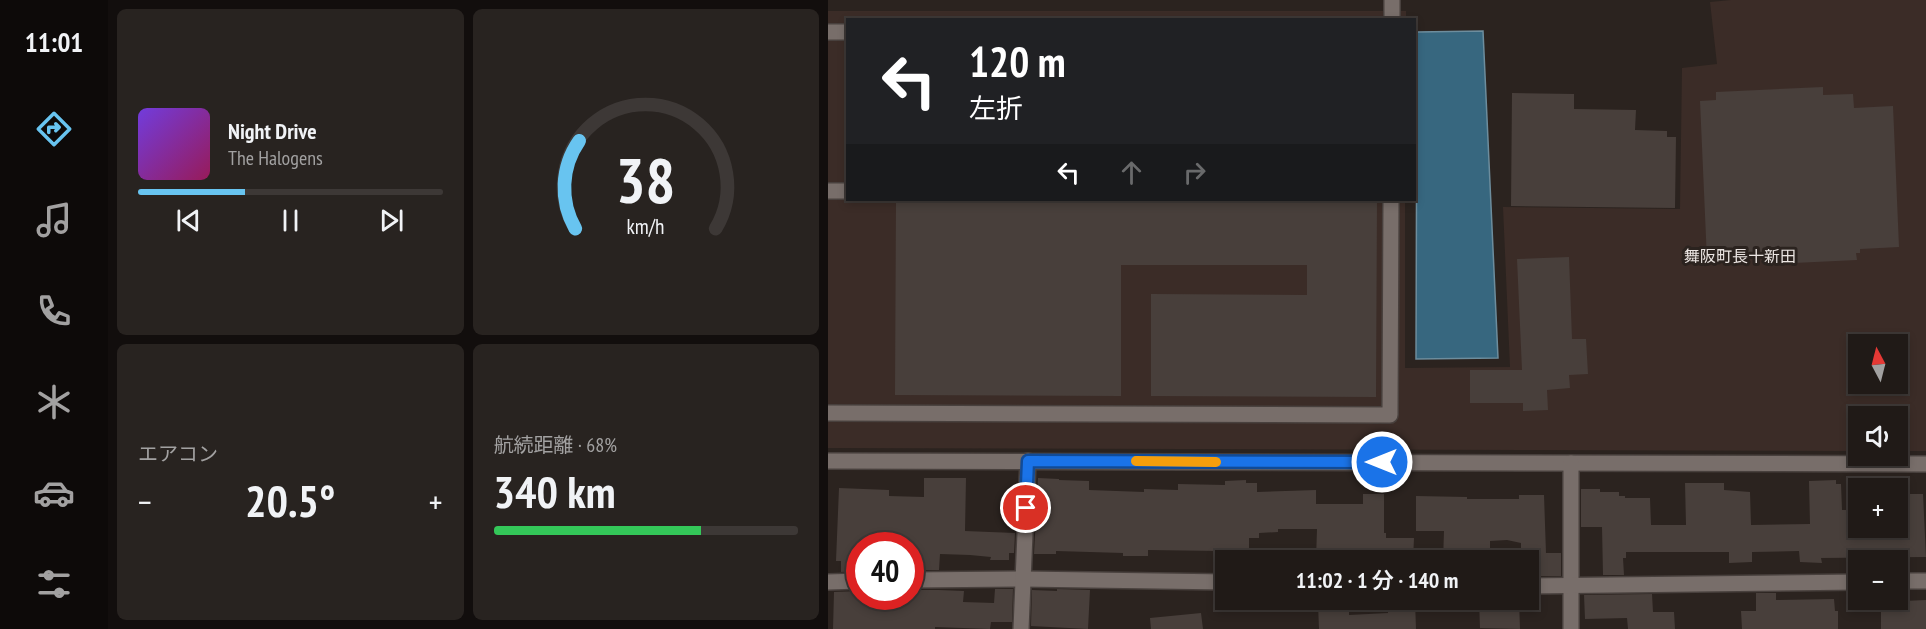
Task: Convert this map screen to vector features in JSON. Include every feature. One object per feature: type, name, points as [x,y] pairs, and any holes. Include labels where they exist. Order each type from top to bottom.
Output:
[{"type":"street","points":[[1392,0],[1392,18]]},
{"type":"street","points":[[828,32],[846,32]]},
{"type":"street","points":[[828,190],[846,191]]},
{"type":"street","points":[[828,413],[1390,415],[1391,201]]},
{"type":"street","points":[[828,460],[1926,464]]},
{"type":"street","points":[[1021,629],[1028,461]]},
{"type":"street","points":[[1571,463],[1571,629]]},
{"type":"street","points":[[924,580],[1215,582]]},
{"type":"street","points":[[828,582],[846,581]]},
{"type":"street","points":[[1908,581],[1926,581]]},
{"type":"street","points":[[1539,586],[1848,582]]},
{"type":"shaded area","points":[[1731,0],[1926,0],[1926,451],[1908,451],[1908,406],[1848,406],[1848,451],[828,448],[828,11],[1406,11],[1406,18],[846,18],[846,201],[1405,201],[1405,368],[1510,367],[1503,207],[1680,209],[1682,68],[1717,64],[1710,2]]},
{"type":"water","points":[[1483,31],[1498,358],[1416,359],[1417,32]]},
{"type":"building","points":[[1823,87],[1823,95],[1853,94],[1854,108],[1893,106],[1899,247],[1860,249],[1860,253],[1856,253],[1857,260],[1794,263],[1794,256],[1707,260],[1700,101],[1716,100],[1716,92]]},
{"type":"building","points":[[1512,93],[1574,94],[1574,109],[1636,110],[1635,130],[1667,131],[1667,137],[1676,137],[1675,208],[1511,206]]},
{"type":"building","points":[[896,201],[1377,201],[1376,397],[1151,396],[1151,294],[1307,295],[1307,265],[1121,265],[1121,396],[895,395]]},
{"type":"building","points":[[1569,257],[1572,339],[1586,339],[1588,374],[1569,375],[1570,388],[1547,390],[1548,410],[1523,411],[1523,403],[1470,403],[1470,370],[1522,370],[1517,259]]},
{"type":"building","points":[[924,478],[966,478],[965,531],[1015,533],[1014,553],[1009,553],[1009,560],[940,554],[939,570],[924,570],[924,532],[846,532],[846,572],[841,572],[841,561],[836,561],[839,488],[889,490],[889,496],[924,497]]},
{"type":"building","points":[[1038,478],[1089,481],[1089,490],[1144,492],[1144,489],[1178,490],[1178,484],[1225,485],[1225,481],[1246,480],[1246,483],[1257,483],[1257,492],[1316,490],[1316,504],[1363,504],[1363,494],[1384,494],[1386,538],[1414,538],[1413,550],[1316,550],[1317,529],[1278,529],[1278,532],[1259,533],[1259,538],[1249,538],[1249,550],[1148,550],[1148,556],[1056,551],[1056,554],[1034,554]]},
{"type":"building","points":[[1836,480],[1836,484],[1841,484],[1842,510],[1848,510],[1848,538],[1908,538],[1908,494],[1923,494],[1926,557],[1908,557],[1908,550],[1848,550],[1848,558],[1821,558],[1822,563],[1800,562],[1799,551],[1752,552],[1752,562],[1729,563],[1729,552],[1626,552],[1626,558],[1623,558],[1624,575],[1603,575],[1602,527],[1581,527],[1581,489],[1619,492],[1619,496],[1625,496],[1625,498],[1650,498],[1651,525],[1686,525],[1685,483],[1724,483],[1724,490],[1750,492],[1751,525],[1810,524],[1809,481]]},
{"type":"building","points":[[1519,495],[1544,495],[1546,553],[1561,553],[1561,576],[1539,576],[1539,550],[1521,550],[1521,543],[1507,540],[1490,541],[1490,550],[1443,550],[1444,531],[1416,531],[1416,496],[1519,499]]},
{"type":"building","points":[[995,589],[1013,589],[1012,622],[991,622],[990,629],[935,627],[935,629],[833,629],[834,592],[846,592],[846,610],[924,610],[924,590],[964,591],[963,602],[994,603]]},
{"type":"building","points":[[1057,589],[1090,590],[1088,629],[1031,626],[1032,590],[1057,591]]},
{"type":"building","points":[[1756,593],[1776,593],[1776,600],[1834,599],[1835,611],[1838,611],[1838,629],[1742,629],[1741,611],[1756,611]]},
{"type":"building","points":[[1652,594],[1653,612],[1674,612],[1675,629],[1628,629],[1627,618],[1585,619],[1584,595]]},
{"type":"building","points":[[1926,600],[1926,629],[1881,629],[1881,610],[1908,610],[1908,601]]},
{"type":"building","points":[[1318,610],[1349,610],[1349,615],[1388,613],[1388,610],[1415,610],[1416,629],[1319,629]]},
{"type":"building","points":[[1479,610],[1519,610],[1520,629],[1480,628]]},
{"type":"building","points":[[1201,613],[1203,629],[1151,629],[1150,618]]},
{"type":"slow traffic","points":[[1136,461],[1216,462]]},
{"type":"district","name":"舞阪町長十新田","points":[[1740,256]]},
{"type":"route","points":[[1026,508],[1028,461],[1382,462]]}]
